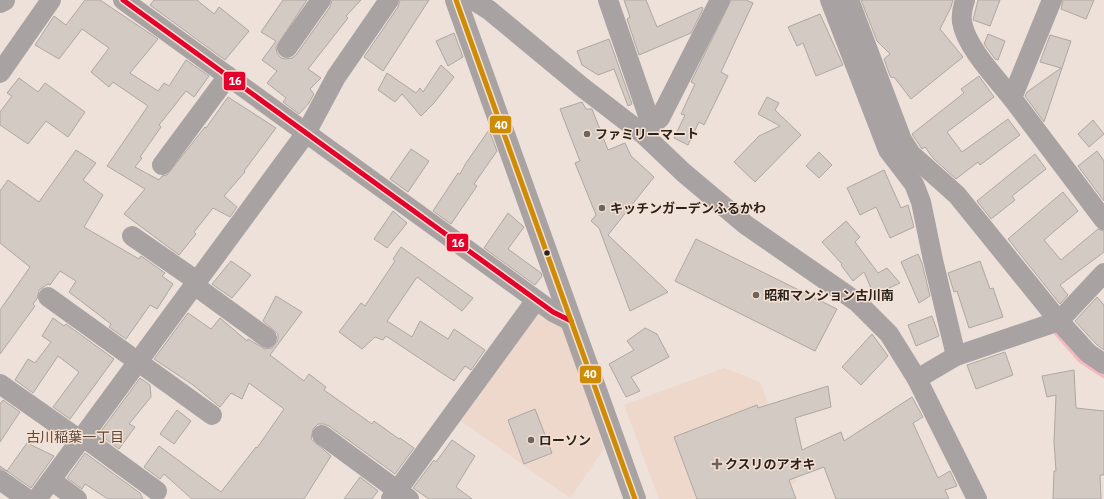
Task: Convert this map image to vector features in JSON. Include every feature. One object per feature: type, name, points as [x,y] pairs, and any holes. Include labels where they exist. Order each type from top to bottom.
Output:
[{"type":"street","points":[[0,2],[4,0]]},
{"type":"street","points":[[0,73],[52,0]]},
{"type":"street","points":[[123,0],[536,300],[553,312],[571,321]]},
{"type":"street","points":[[286,48],[321,0]]},
{"type":"street","points":[[37,499],[306,133],[336,77],[389,0]]},
{"type":"street","points":[[456,0],[635,499]]},
{"type":"street","points":[[473,0],[488,10],[582,87],[648,131],[684,173],[746,225],[857,302],[889,334],[918,379],[977,499]]},
{"type":"street","points":[[608,0],[648,131]]},
{"type":"street","points":[[648,131],[660,118],[720,0]]},
{"type":"street","points":[[830,0],[888,150],[914,184],[921,202],[932,260],[956,356]]},
{"type":"street","points":[[849,0],[902,140],[911,154],[957,195],[1053,323],[1088,353],[1104,364]]},
{"type":"street","points":[[965,0],[962,20],[965,33],[973,47],[1104,220]]},
{"type":"street","points":[[1012,98],[1052,0]]},
{"type":"street","points":[[162,165],[228,76]]},
{"type":"street","points":[[132,236],[196,283],[266,338]]},
{"type":"street","points":[[918,379],[956,356],[1053,323],[1104,274]]},
{"type":"street","points":[[48,297],[212,415]]},
{"type":"street","points":[[322,435],[399,496],[536,300]]},
{"type":"street","points":[[0,384],[157,491]]},
{"type":"street","points":[[0,480],[27,499]]},
{"type":"street","points":[[51,480],[77,499]]},
{"type":"shaded area","points":[[541,308],[563,323],[604,449],[570,498],[461,421]]},
{"type":"shaded area","points":[[724,368],[760,382],[797,482],[751,499],[659,499],[624,405]]},
{"type":"building","points":[[85,0],[100,0],[158,39],[130,73],[158,91],[164,83],[169,86],[186,60],[209,76],[194,97],[186,91],[159,125],[161,127],[140,157],[142,158],[135,167],[159,180],[162,176],[167,175],[205,127],[206,128],[228,97],[276,128],[244,171],[245,172],[224,196],[237,207],[230,217],[213,208],[194,232],[196,234],[179,255],[124,214],[145,189],[107,166],[148,106],[113,82],[109,87],[91,72],[109,48],[82,29],[59,59],[35,45],[54,16],[66,25]]},
{"type":"building","points":[[154,0],[197,0],[214,14],[219,7],[249,31],[225,60],[150,5]]},
{"type":"building","points":[[283,0],[307,0],[276,47],[277,53],[281,58],[286,59],[292,58],[296,55],[330,7],[332,0],[361,0],[346,16],[348,18],[308,69],[321,78],[310,89],[314,94],[309,103],[299,114],[283,102],[286,98],[267,83],[277,71],[262,60],[276,41],[261,32]]},
{"type":"building","points":[[400,0],[429,0],[383,71],[364,57],[398,7]]},
{"type":"building","points":[[624,0],[646,0],[657,27],[702,7],[703,9],[691,33],[639,55],[627,19],[630,17]]},
{"type":"building","points":[[731,0],[746,0],[753,3],[721,72],[728,76],[704,125],[699,122],[688,145],[674,138],[685,115],[681,114],[695,84],[691,82]]},
{"type":"building","points":[[861,0],[953,0],[940,29],[963,57],[911,99],[894,77],[892,78],[890,76],[884,59],[890,54],[877,41]]},
{"type":"building","points":[[978,0],[1000,0],[990,26],[973,20]]},
{"type":"building","points":[[1063,0],[1094,0],[1086,19],[1061,9]]},
{"type":"building","points":[[820,14],[843,65],[816,76],[803,43],[797,46],[788,27]]},
{"type":"building","points":[[454,33],[463,57],[448,66],[436,41]]},
{"type":"building","points":[[988,34],[1005,41],[998,60],[995,59],[984,44]]},
{"type":"building","points":[[1050,35],[1071,41],[1044,122],[1025,96],[1027,92],[1061,68],[1040,62]]},
{"type":"building","points":[[609,39],[632,104],[628,106],[614,69],[598,75],[582,65],[577,51]]},
{"type":"building","points":[[441,65],[454,77],[434,103],[421,116],[402,94],[395,102],[378,90],[387,73],[416,93],[420,88],[423,92]]},
{"type":"building","points":[[979,76],[994,97],[947,132],[962,152],[1008,119],[1020,135],[980,165],[978,162],[956,179],[933,158],[925,147],[922,149],[912,134],[964,93],[961,89]]},
{"type":"building","points":[[19,78],[38,92],[45,83],[85,112],[68,137],[46,121],[28,144],[0,125],[0,112],[12,96],[7,93]]},
{"type":"building","points":[[767,97],[779,103],[775,110],[801,135],[755,182],[734,162],[759,136],[780,126],[758,114]]},
{"type":"building","points":[[582,102],[586,109],[592,109],[608,150],[625,143],[631,156],[654,177],[608,235],[668,292],[630,311],[599,228],[591,221],[596,215],[575,163],[580,161],[560,109]]},
{"type":"building","points":[[1093,120],[1104,134],[1089,147],[1078,134]]},
{"type":"building","points":[[489,130],[497,151],[474,184],[477,186],[451,224],[433,211]]},
{"type":"building","points":[[411,149],[429,161],[408,192],[390,179]]},
{"type":"building","points":[[76,150],[96,163],[83,180],[103,195],[84,227],[139,259],[141,256],[165,273],[162,276],[173,284],[157,309],[150,305],[126,339],[109,327],[111,324],[69,292],[76,281],[60,271],[50,285],[48,284],[39,290],[37,299],[33,304],[35,306],[0,354],[0,310],[30,267],[0,243],[0,191],[8,180],[39,202]]},
{"type":"building","points":[[1097,151],[1104,161],[1104,201],[1078,166]]},
{"type":"building","points":[[819,152],[832,165],[819,178],[806,166]]},
{"type":"building","points":[[1035,154],[1046,169],[1012,196],[1015,200],[991,219],[977,201]]},
{"type":"building","points":[[884,170],[901,208],[908,205],[914,227],[890,238],[876,207],[860,215],[847,188]]},
{"type":"building","points":[[1063,192],[1078,211],[1044,240],[1061,260],[1098,229],[1104,231],[1104,252],[1060,285],[1068,295],[1060,304],[1008,239]]},
{"type":"building","points":[[393,211],[407,223],[387,248],[374,239]]},
{"type":"building","points":[[508,213],[524,227],[508,249],[541,273],[542,276],[535,285],[484,248]]},
{"type":"building","points":[[846,221],[860,237],[855,242],[878,273],[887,268],[900,283],[874,295],[864,272],[853,281],[841,265],[842,264],[822,242]]},
{"type":"building","name":"昭和マンション古川南","points":[[696,239],[837,309],[815,351],[675,281]]},
{"type":"building","points":[[401,247],[473,298],[462,311],[417,277],[387,321],[412,337],[420,321],[448,339],[454,329],[485,350],[471,370],[465,366],[454,381],[386,336],[383,340],[375,337],[362,349],[339,332],[361,303],[365,306],[395,261],[393,259]]},
{"type":"building","points":[[918,254],[922,263],[930,296],[919,303],[901,262]]},
{"type":"building","points":[[231,261],[251,275],[232,298],[212,284]]},
{"type":"building","points":[[980,261],[990,289],[993,288],[1003,317],[969,328],[957,291],[954,292],[948,273]]},
{"type":"building","points":[[276,296],[302,312],[270,355],[304,381],[309,374],[326,387],[324,390],[372,424],[374,421],[414,448],[395,474],[329,426],[318,424],[313,429],[311,439],[331,456],[304,499],[192,499],[164,474],[160,479],[144,467],[159,446],[221,492],[256,447],[257,448],[284,409],[249,383],[242,399],[231,393],[220,407],[193,385],[154,359],[188,313],[211,329],[220,318],[247,341],[248,339],[265,349],[272,348],[278,340],[278,334],[263,321]]},
{"type":"building","points":[[1097,297],[1104,305],[1104,350],[1096,344],[1075,321]]},
{"type":"building","points":[[932,316],[939,336],[916,346],[908,325]]},
{"type":"building","points":[[53,318],[64,326],[66,324],[114,359],[70,419],[53,407],[79,372],[58,356],[33,393],[15,380],[28,359],[35,363],[51,342],[42,336]]},
{"type":"building","points":[[645,328],[657,334],[669,357],[631,377],[640,391],[626,397],[609,364],[634,350],[627,341]]},
{"type":"building","points":[[872,334],[888,356],[861,385],[842,367]]},
{"type":"building","points":[[1005,352],[1013,375],[976,389],[967,365]]},
{"type":"building","points":[[1074,370],[1076,408],[1104,411],[1104,475],[1100,475],[1101,499],[1053,499],[1054,471],[1056,471],[1054,442],[1056,395],[1047,397],[1042,376]]},
{"type":"building","points":[[140,378],[150,385],[151,397],[129,424],[135,427],[119,449],[99,434]]},
{"type":"building","points":[[828,386],[831,407],[795,418],[802,450],[841,432],[844,441],[912,397],[923,417],[913,423],[938,478],[950,471],[957,486],[945,490],[949,499],[836,499],[824,467],[789,480],[796,499],[697,499],[674,437],[757,405],[758,408]]},
{"type":"building","points":[[3,400],[20,412],[0,442],[0,404]]},
{"type":"building","points":[[535,409],[552,453],[524,464],[508,420]]},
{"type":"building","points":[[177,410],[191,421],[174,444],[160,434]]},
{"type":"building","points":[[452,440],[475,456],[456,487],[472,499],[429,499],[413,488],[434,460],[436,462]]},
{"type":"building","points":[[27,443],[54,456],[31,488],[7,471]]},
{"type":"building","points":[[85,453],[140,493],[143,499],[108,499],[85,484],[82,489],[67,478]]},
{"type":"building","points":[[0,466],[7,471],[0,469]]},
{"type":"building","points":[[360,477],[378,491],[372,499],[344,499]]},
{"type":"waterway","points":[[1053,329],[1081,361],[1104,376]]},
{"type":"transit line","name":"16","points":[[123,0],[553,312],[571,321]]},
{"type":"transit line","name":"40","points":[[456,0],[635,499]]},
{"type":"place","name":"ファミリーマート","points":[[587,134]]},
{"type":"place","name":"キッチンガーデンふるかわ","points":[[602,208]]},
{"type":"place","name":"昭和マンション古川南","points":[[756,295]]},
{"type":"place","name":"ローソン","points":[[531,440]]},
{"type":"place","name":"クスリのアオキ","points":[[717,464]]},
{"type":"district","name":"古川稲葉一丁目","points":[[75,437]]}]
